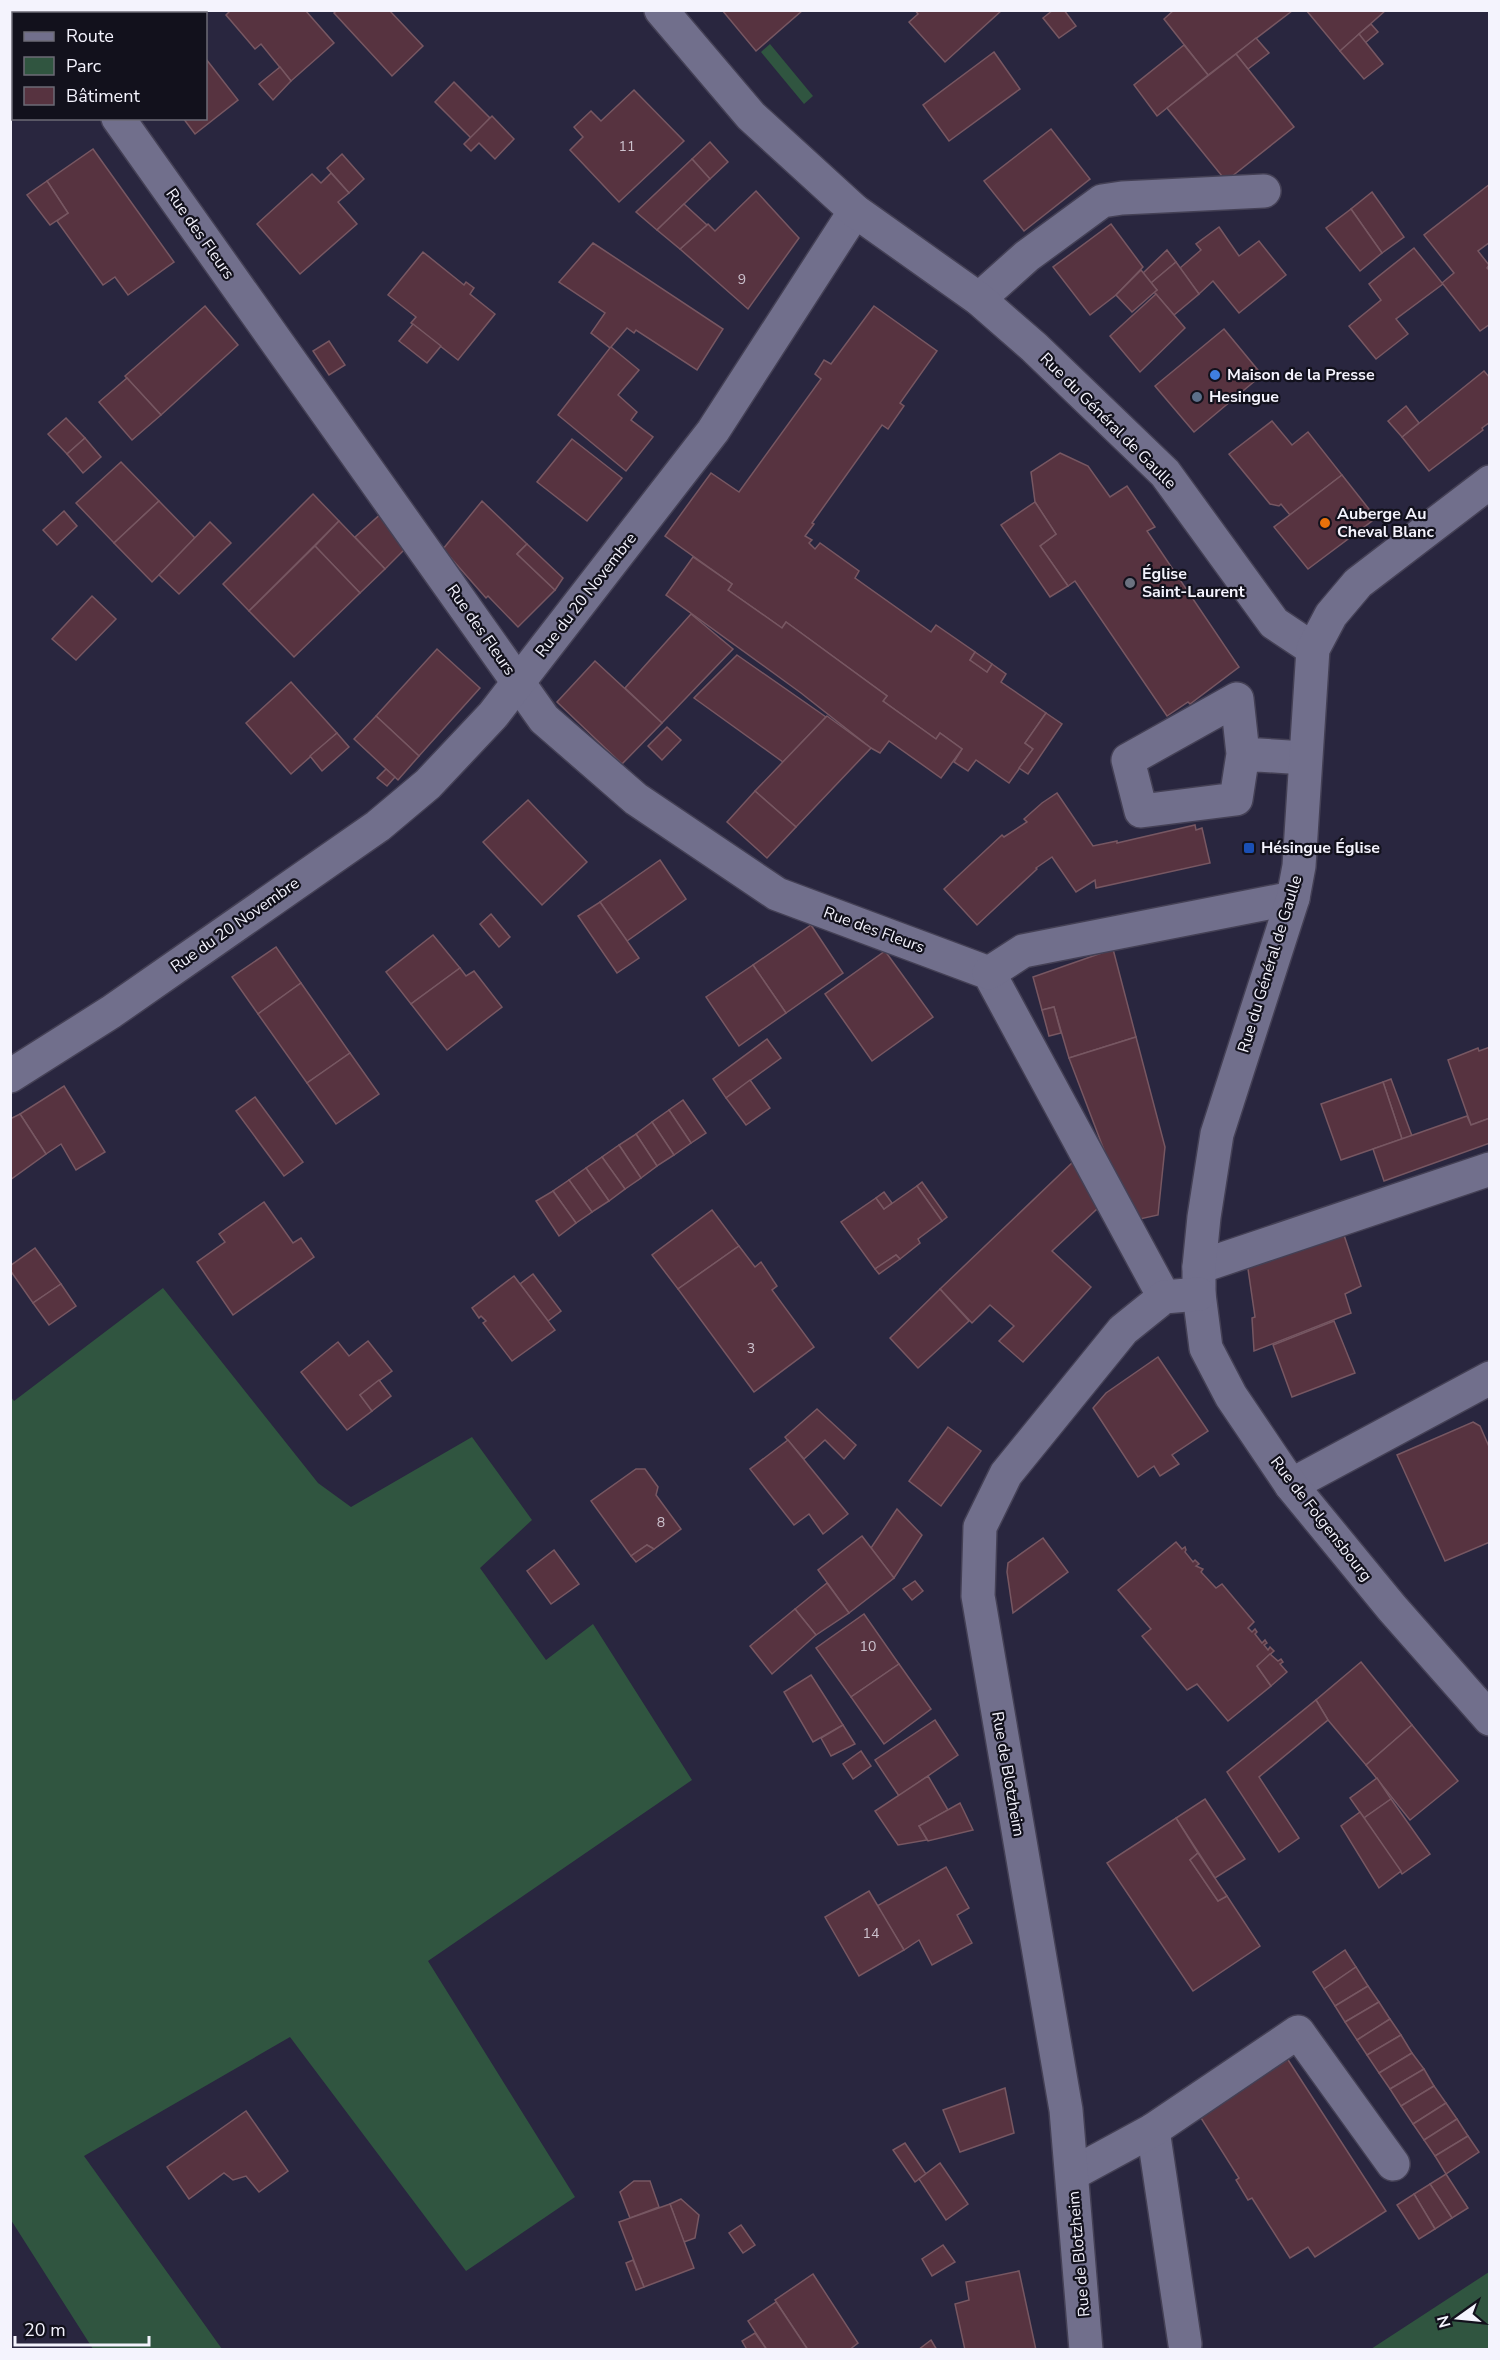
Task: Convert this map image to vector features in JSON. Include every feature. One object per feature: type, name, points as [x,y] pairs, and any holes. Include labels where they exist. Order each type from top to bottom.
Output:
[{"type":"street","name":"Rue du Général de Gaulle","points":[[661,10],[751,117],[855,211],[979,299],[1034,347],[1165,474],[1274,622],[1313,649],[1299,867],[1293,898],[1217,1134],[1204,1217],[1199,1280]]},
{"type":"street","name":"Rue des Fleurs","points":[[119,120],[544,719],[636,799],[777,894],[989,974]]},
{"type":"street","points":[[979,299],[1027,255],[1102,201],[1264,191]]},
{"type":"street","name":"Rue du 20 Novembre","points":[[10,1076],[111,1012],[378,826],[428,784],[493,715],[519,683],[713,431],[855,211]]},
{"type":"street","points":[[1313,649],[1331,615],[1358,583],[1490,482]]},
{"type":"street","points":[[1244,754],[1305,758]]},
{"type":"street","points":[[1293,898],[1023,951],[989,974],[1164,1298],[1199,1280],[1490,1169]]},
{"type":"street","name":"Rue de Folgensbourg","points":[[1199,1280],[1206,1348],[1231,1396],[1291,1485],[1392,1608],[1490,1719]]},
{"type":"street","name":"Rue de Blotzheim","points":[[1086,2349],[1066,2110],[978,1596],[980,1527],[1006,1474],[1013,1465],[1123,1330],[1164,1298]]},
{"type":"street","points":[[1291,1485],[1490,1378]]},
{"type":"street","points":[[1072,2174],[1153,2130],[1298,2032],[1393,2164]]},
{"type":"street","points":[[1153,2130],[1185,2344]]},
{"type":"green space","points":[[770,44],[813,96],[804,104],[761,52]]},
{"type":"green space","points":[[163,1288],[318,1483],[351,1507],[472,1437],[532,1520],[480,1568],[546,1660],[593,1624],[692,1780],[428,1961],[575,2197],[466,2271],[290,2037],[84,2156],[222,2349],[93,2349],[11,2220],[11,1397],[14,1401]]},
{"type":"green space","points":[[1489,2272],[1489,2349],[1371,2349]]},
{"type":"building","points":[[231,10],[305,10],[334,43],[291,81],[261,44],[255,49],[226,15]]},
{"type":"building","points":[[337,10],[389,10],[423,46],[392,76],[334,13]]},
{"type":"building","points":[[722,10],[803,10],[756,51]]},
{"type":"building","points":[[915,10],[1002,10],[945,62],[909,22],[918,14]]},
{"type":"building","points":[[1053,10],[1064,10],[1076,26],[1059,38],[1043,18]]},
{"type":"building","points":[[1174,10],[1292,11],[1208,75],[1164,19]]},
{"type":"building","points":[[1306,10],[1386,10],[1340,51]]},
{"type":"building","points":[[1371,24],[1378,32],[1365,43],[1359,34]]},
{"type":"building","points":[[1359,34],[1383,64],[1364,79],[1340,51]]},
{"type":"building","points":[[1256,38],[1269,53],[1248,69],[1236,54]]},
{"type":"building","points":[[1184,45],[1208,75],[1157,116],[1134,85]]},
{"type":"building","points":[[994,52],[1020,89],[949,141],[923,105]]},
{"type":"building","points":[[1236,54],[1294,127],[1226,181],[1167,108]]},
{"type":"building","points":[[207,60],[238,100],[195,134],[184,120],[207,120]]},
{"type":"building","points":[[280,67],[291,81],[273,100],[259,84]]},
{"type":"building","points":[[454,82],[490,118],[471,138],[435,102]]},
{"type":"building","points":[[634,90],[684,141],[619,202],[570,150],[583,137],[574,127],[591,111],[601,121]]},
{"type":"building","points":[[492,116],[514,139],[495,159],[479,143],[471,151],[464,144]]},
{"type":"building","points":[[1051,129],[1090,179],[1024,231],[984,181]]},
{"type":"building","points":[[710,142],[728,162],[710,179],[692,159]]},
{"type":"building","points":[[93,149],[174,262],[128,295],[115,277],[103,285],[57,221],[68,213],[47,181]]},
{"type":"building","points":[[342,154],[364,179],[349,193],[327,168]]},
{"type":"building","points":[[692,159],[710,179],[657,230],[636,212]]},
{"type":"building","points":[[331,173],[349,193],[338,202],[357,224],[300,274],[257,224],[312,174],[321,183]]},
{"type":"building","points":[[47,181],[68,213],[50,225],[27,195]]},
{"type":"building","points":[[1490,184],[1490,242],[1478,251],[1489,265],[1487,268],[1490,271],[1490,324],[1480,331],[1443,284],[1396,319],[1408,334],[1376,359],[1349,326],[1381,300],[1369,284],[1414,248],[1442,283],[1454,273],[1424,235]]},
{"type":"building","points":[[756,191],[799,238],[748,309],[680,249],[708,224],[715,231]]},
{"type":"building","points":[[1372,192],[1404,237],[1382,253],[1351,209]]},
{"type":"building","points":[[684,204],[707,225],[680,249],[657,230]]},
{"type":"building","points":[[1351,209],[1382,253],[1360,271],[1326,228]]},
{"type":"building","points":[[1111,224],[1143,267],[1116,295],[1090,315],[1053,267]]},
{"type":"building","points":[[1219,227],[1239,256],[1259,241],[1286,275],[1239,313],[1213,281],[1199,294],[1180,268],[1201,250],[1196,244]]},
{"type":"building","points":[[593,243],[723,329],[697,370],[636,330],[634,333],[627,328],[611,347],[639,370],[618,395],[637,412],[631,420],[653,437],[626,471],[558,415],[610,348],[591,333],[605,313],[559,282]]},
{"type":"building","points":[[1167,250],[1176,262],[1151,283],[1143,273]]},
{"type":"building","points":[[423,252],[464,285],[466,282],[474,288],[470,294],[495,314],[458,360],[411,323],[416,317],[388,295]]},
{"type":"building","points":[[1176,262],[1199,294],[1174,315],[1154,292],[1157,290],[1151,283]]},
{"type":"building","points":[[1141,270],[1157,290],[1132,312],[1116,295]]},
{"type":"building","points":[[1156,294],[1185,328],[1140,372],[1110,336]]},
{"type":"building","points":[[205,306],[238,345],[161,415],[125,376]]},
{"type":"building","points":[[874,306],[937,351],[900,403],[904,406],[888,429],[882,425],[805,536],[812,540],[809,543],[815,549],[820,543],[859,571],[855,578],[931,632],[936,625],[975,652],[970,660],[987,672],[992,664],[1006,674],[1001,682],[1046,713],[1025,743],[1033,749],[1009,783],[976,760],[968,771],[954,762],[962,749],[940,733],[936,739],[883,701],[887,696],[786,622],[782,628],[728,590],[732,584],[665,536],[711,473],[739,492],[821,379],[815,374],[824,360],[831,364]]},
{"type":"building","points":[[413,324],[441,346],[427,363],[399,341]]},
{"type":"building","points":[[1224,329],[1262,375],[1194,432],[1155,386]]},
{"type":"building","points":[[329,341],[345,365],[329,375],[313,351]]},
{"type":"building","points":[[1484,371],[1490,378],[1490,422],[1482,428],[1483,430],[1429,471],[1402,437]]},
{"type":"building","points":[[127,378],[161,415],[132,440],[99,402]]},
{"type":"building","points":[[1406,406],[1419,423],[1402,437],[1388,421]]},
{"type":"building","points":[[66,418],[85,438],[67,454],[48,434]]},
{"type":"building","points":[[1272,421],[1292,445],[1308,432],[1342,475],[1290,515],[1281,504],[1279,506],[1270,504],[1229,454]]},
{"type":"building","points":[[85,438],[101,457],[83,473],[67,454]]},
{"type":"building","points":[[572,439],[622,478],[587,521],[537,482]]},
{"type":"building","name":"Église Saint-Laurent","points":[[1060,453],[1088,466],[1110,497],[1127,486],[1155,527],[1147,531],[1239,667],[1190,704],[1188,702],[1167,716],[1075,581],[1068,586],[1040,546],[1056,534],[1035,502],[1031,472]]},
{"type":"building","points":[[121,462],[159,501],[114,543],[76,503]]},
{"type":"building","name":"Auberge Au Cheval Blanc","points":[[1342,475],[1376,518],[1308,569],[1274,527]]},
{"type":"building","points":[[313,494],[339,521],[249,611],[223,584]]},
{"type":"building","points":[[159,501],[195,538],[152,582],[114,543]]},
{"type":"building","points":[[482,501],[527,544],[517,554],[555,590],[518,627],[488,596],[486,598],[443,549]]},
{"type":"building","points":[[1035,502],[1056,534],[1040,546],[1068,586],[1050,597],[1001,525]]},
{"type":"building","points":[[64,511],[77,526],[57,545],[43,530]]},
{"type":"building","points":[[383,512],[407,547],[385,569],[355,537]]},
{"type":"building","points":[[339,521],[385,569],[360,593],[315,546]]},
{"type":"building","points":[[210,522],[231,543],[179,594],[159,575]]},
{"type":"building","points":[[527,544],[563,578],[555,590],[517,554]]},
{"type":"building","points":[[315,546],[360,593],[294,657],[249,611]]},
{"type":"building","points":[[693,557],[732,584],[728,590],[782,628],[786,622],[887,696],[883,701],[936,739],[940,733],[962,749],[941,778],[889,741],[880,753],[871,748],[801,693],[666,595]]},
{"type":"building","points":[[92,596],[116,619],[76,660],[52,639]]},
{"type":"building","points":[[691,614],[733,649],[662,723],[625,688]]},
{"type":"building","points":[[437,649],[480,688],[419,756],[376,716]]},
{"type":"building","points":[[975,652],[992,664],[987,672],[970,660]]},
{"type":"building","points":[[737,655],[826,717],[783,762],[694,698]]},
{"type":"building","points":[[595,661],[662,723],[622,764],[557,702]]},
{"type":"building","points":[[291,682],[337,733],[291,774],[246,723]]},
{"type":"building","points":[[1046,713],[1062,724],[1028,774],[1019,768],[1033,749],[1025,743]]},
{"type":"building","points":[[376,716],[419,756],[398,780],[354,739]]},
{"type":"building","points":[[827,716],[871,748],[796,827],[755,791]]},
{"type":"building","points":[[667,727],[681,740],[662,760],[648,746]]},
{"type":"building","points":[[337,733],[349,747],[322,771],[310,756]]},
{"type":"building","points":[[386,769],[395,777],[387,786],[377,778]]},
{"type":"building","points":[[755,791],[796,827],[767,858],[727,822]]},
{"type":"building","points":[[1057,793],[1093,846],[1117,841],[1117,843],[1195,825],[1196,830],[1202,828],[1210,863],[1096,888],[1095,880],[1076,892],[1052,857],[1036,868],[977,925],[944,889],[1002,835],[1004,837],[1027,822],[1024,819]]},
{"type":"building","points":[[528,800],[587,862],[542,905],[483,842]]},
{"type":"building","points":[[660,860],[686,899],[627,941],[600,902]]},
{"type":"building","points":[[600,902],[639,958],[617,973],[578,916]]},
{"type":"building","points":[[491,914],[510,937],[499,947],[480,924]]},
{"type":"building","points":[[811,925],[843,973],[786,1013],[753,965]]},
{"type":"building","points":[[433,935],[460,968],[411,1004],[386,972]]},
{"type":"building","points":[[276,947],[301,983],[258,1014],[232,977]]},
{"type":"building","points":[[1113,949],[1136,1037],[1069,1058],[1054,1007],[1042,1010],[1033,977]]},
{"type":"building","points":[[885,951],[933,1017],[872,1061],[825,994]]},
{"type":"building","points":[[753,965],[786,1013],[739,1046],[706,997]]},
{"type":"building","points":[[460,968],[466,976],[474,971],[502,1007],[447,1050],[411,1004]]},
{"type":"building","points":[[301,983],[350,1053],[307,1083],[258,1014]]},
{"type":"building","points":[[1054,1007],[1061,1033],[1049,1036],[1042,1010]]},
{"type":"building","points":[[1136,1037],[1165,1147],[1158,1215],[1131,1221],[1069,1058]]},
{"type":"building","points":[[767,1039],[781,1058],[726,1098],[713,1079]]},
{"type":"building","points":[[1490,1047],[1490,1118],[1471,1125],[1448,1060],[1478,1048],[1479,1051]]},
{"type":"building","points":[[350,1053],[379,1094],[336,1124],[307,1083]]},
{"type":"building","points":[[1391,1079],[1412,1136],[1402,1139],[1383,1082]]},
{"type":"building","points":[[750,1080],[770,1108],[746,1125],[726,1098]]},
{"type":"building","points":[[1383,1082],[1402,1139],[1341,1160],[1321,1104]]},
{"type":"building","points":[[64,1086],[105,1152],[76,1170],[61,1144],[46,1154],[20,1114]]},
{"type":"building","points":[[255,1097],[303,1162],[284,1176],[236,1111]]},
{"type":"building","points":[[683,1100],[706,1133],[691,1143],[669,1110]]},
{"type":"building","points":[[669,1110],[691,1143],[674,1155],[652,1122]]},
{"type":"building","points":[[20,1114],[46,1154],[10,1180],[10,1119]]},
{"type":"building","points":[[1467,1116],[1471,1125],[1490,1118],[1490,1143],[1384,1181],[1373,1149]]},
{"type":"building","points":[[652,1122],[674,1155],[657,1166],[636,1134]]},
{"type":"building","points":[[636,1134],[657,1166],[641,1178],[619,1145]]},
{"type":"building","points":[[619,1145],[641,1178],[625,1189],[602,1157]]},
{"type":"building","points":[[602,1157],[625,1189],[609,1201],[586,1168]]},
{"type":"building","points":[[1075,1160],[1098,1208],[1052,1251],[1091,1287],[1023,1362],[999,1341],[1014,1326],[990,1305],[972,1323],[940,1289]]},
{"type":"building","points":[[586,1168],[609,1201],[592,1212],[569,1180]]},
{"type":"building","points":[[569,1180],[592,1212],[576,1223],[553,1191]]},
{"type":"building","points":[[922,1182],[947,1217],[942,1221],[917,1186]]},
{"type":"building","points":[[917,1186],[942,1221],[918,1239],[920,1243],[900,1259],[896,1255],[875,1269],[841,1222],[876,1198],[884,1209]]},
{"type":"building","points":[[553,1191],[576,1223],[559,1236],[536,1201]]},
{"type":"building","points":[[884,1192],[892,1203],[884,1209],[876,1198]]},
{"type":"building","points":[[264,1202],[293,1243],[301,1238],[314,1257],[233,1315],[197,1262],[225,1242],[219,1234]]},
{"type":"building","points":[[712,1210],[739,1246],[678,1289],[652,1255]]},
{"type":"building","points":[[1342,1229],[1361,1286],[1345,1294],[1351,1313],[1254,1351],[1252,1318],[1255,1317],[1247,1262]]},
{"type":"building","points":[[739,1246],[755,1267],[761,1262],[777,1286],[772,1290],[814,1347],[754,1392],[678,1289]]},
{"type":"building","points":[[35,1248],[61,1284],[33,1303],[10,1270],[10,1266]]},
{"type":"building","points":[[896,1255],[900,1259],[879,1274],[875,1269]]},
{"type":"building","points":[[533,1274],[561,1311],[548,1321],[520,1284]]},
{"type":"building","points":[[514,1276],[555,1330],[512,1361],[483,1323],[486,1321],[481,1316],[479,1318],[472,1308]]},
{"type":"building","points":[[61,1284],[76,1306],[49,1325],[33,1303]]},
{"type":"building","points":[[940,1289],[969,1321],[918,1368],[890,1338]]},
{"type":"building","points":[[1334,1321],[1355,1373],[1292,1397],[1273,1345]]},
{"type":"building","points":[[368,1341],[392,1371],[360,1395],[372,1411],[347,1430],[301,1372],[338,1342],[349,1356]]},
{"type":"building","points":[[1158,1357],[1208,1431],[1172,1455],[1179,1464],[1160,1476],[1154,1466],[1138,1477],[1093,1408],[1106,1393]]},
{"type":"building","points":[[379,1380],[391,1396],[372,1411],[360,1395]]},
{"type":"building","points":[[817,1409],[856,1445],[844,1459],[825,1440],[804,1459],[785,1437]]},
{"type":"building","points":[[1473,1422],[1480,1426],[1490,1449],[1490,1542],[1445,1561],[1397,1455]]},
{"type":"building","points":[[948,1427],[981,1451],[941,1506],[909,1481]]},
{"type":"building","points":[[788,1440],[848,1514],[823,1534],[809,1514],[794,1525],[750,1469]]},
{"type":"building","points":[[636,1469],[645,1469],[658,1487],[656,1495],[681,1529],[654,1549],[647,1545],[631,1556],[591,1501]]},
{"type":"building","points":[[897,1509],[922,1535],[894,1578],[871,1548]]},
{"type":"building","points":[[862,1536],[894,1578],[849,1613],[818,1570]]},
{"type":"building","points":[[1043,1538],[1068,1572],[1013,1613],[1007,1572],[1008,1563]]},
{"type":"building","points":[[1176,1542],[1182,1549],[1185,1547],[1185,1552],[1193,1562],[1195,1560],[1199,1564],[1196,1566],[1203,1569],[1201,1572],[1216,1588],[1222,1584],[1254,1622],[1248,1628],[1252,1632],[1255,1629],[1257,1632],[1255,1634],[1262,1643],[1265,1640],[1267,1643],[1264,1645],[1268,1650],[1270,1647],[1274,1651],[1257,1666],[1271,1686],[1228,1721],[1197,1684],[1187,1690],[1142,1636],[1151,1629],[1118,1590]]},
{"type":"building","points":[[647,1545],[654,1549],[636,1562],[631,1556]]},
{"type":"building","points":[[554,1550],[579,1584],[551,1604],[527,1571]]},
{"type":"building","points":[[915,1581],[923,1591],[912,1600],[903,1589]]},
{"type":"building","points":[[827,1583],[849,1613],[816,1635],[795,1609]]},
{"type":"building","points":[[795,1609],[816,1635],[772,1674],[750,1646]]},
{"type":"building","points":[[864,1614],[899,1664],[851,1697],[816,1648]]},
{"type":"building","points":[[1270,1654],[1278,1661],[1281,1659],[1283,1662],[1280,1664],[1287,1672],[1271,1686],[1257,1666]]},
{"type":"building","points":[[1361,1662],[1412,1725],[1366,1765],[1328,1720],[1316,1700]]},
{"type":"building","points":[[899,1664],[931,1709],[884,1744],[851,1697]]},
{"type":"building","points":[[811,1675],[843,1725],[813,1742],[784,1692]]},
{"type":"building","points":[[1316,1700],[1328,1720],[1259,1777],[1299,1838],[1279,1852],[1227,1772]]},
{"type":"building","points":[[935,1720],[958,1755],[899,1796],[875,1760]]},
{"type":"building","points":[[843,1725],[855,1744],[831,1756],[821,1738]]},
{"type":"building","points":[[1412,1725],[1458,1781],[1410,1820],[1366,1765]]},
{"type":"building","points":[[861,1751],[871,1766],[853,1779],[843,1764]]},
{"type":"building","points":[[928,1776],[948,1810],[919,1826],[927,1840],[898,1845],[875,1811]]},
{"type":"building","points":[[1377,1778],[1391,1799],[1364,1818],[1350,1798]]},
{"type":"building","points":[[1205,1799],[1245,1859],[1215,1878],[1176,1818]]},
{"type":"building","points":[[1391,1799],[1430,1854],[1402,1874],[1364,1818]]},
{"type":"building","points":[[960,1803],[973,1830],[928,1841],[919,1826]]},
{"type":"building","points":[[1360,1812],[1401,1871],[1379,1888],[1341,1826]]},
{"type":"building","points":[[1176,1818],[1198,1853],[1190,1860],[1218,1901],[1227,1896],[1260,1946],[1193,1991],[1107,1863]]},
{"type":"building","points":[[1198,1853],[1227,1896],[1218,1901],[1190,1860]]},
{"type":"building","points":[[946,1867],[969,1908],[957,1915],[972,1943],[932,1965],[919,1940],[904,1950],[877,1906]]},
{"type":"building","points":[[869,1891],[904,1950],[859,1976],[825,1917]]},
{"type":"building","points":[[1345,1950],[1356,1967],[1324,1989],[1313,1972]]},
{"type":"building","points":[[1356,1967],[1368,1986],[1335,2006],[1324,1989]]},
{"type":"building","points":[[1368,1986],[1379,2002],[1345,2022],[1335,2006]]},
{"type":"building","points":[[1379,2002],[1390,2019],[1357,2040],[1345,2022]]},
{"type":"building","points":[[1390,2019],[1401,2035],[1367,2055],[1357,2040]]},
{"type":"building","points":[[1401,2035],[1412,2053],[1379,2073],[1367,2055]]},
{"type":"building","points":[[1281,2049],[1386,2211],[1315,2257],[1308,2247],[1290,2258],[1252,2198],[1248,2200],[1236,2180],[1239,2178],[1201,2118],[1218,2106],[1210,2094]]},
{"type":"building","points":[[1412,2053],[1424,2069],[1390,2089],[1379,2073]]},
{"type":"building","points":[[1424,2069],[1434,2086],[1401,2106],[1390,2089]]},
{"type":"building","points":[[1434,2086],[1446,2103],[1413,2124],[1401,2106]]},
{"type":"building","points":[[1005,2088],[1014,2133],[960,2152],[943,2110]]},
{"type":"building","points":[[1446,2103],[1457,2119],[1424,2140],[1413,2124]]},
{"type":"building","points":[[246,2111],[288,2171],[259,2192],[246,2176],[233,2180],[224,2173],[189,2199],[167,2167]]},
{"type":"building","points":[[1457,2119],[1468,2136],[1435,2156],[1424,2140]]},
{"type":"building","points":[[1468,2136],[1479,2152],[1446,2174],[1435,2156]]},
{"type":"building","points":[[905,2143],[926,2174],[915,2182],[893,2150]]},
{"type":"building","points":[[940,2163],[968,2204],[946,2220],[919,2179]]},
{"type":"building","points":[[1446,2174],[1468,2208],[1452,2218],[1430,2184]]},
{"type":"building","points":[[634,2181],[650,2181],[659,2207],[630,2218],[620,2192]]},
{"type":"building","points":[[1430,2184],[1452,2218],[1435,2229],[1414,2194]]},
{"type":"building","points":[[1414,2194],[1435,2229],[1419,2239],[1397,2205]]},
{"type":"building","points":[[681,2199],[699,2215],[695,2238],[684,2242],[670,2204]]},
{"type":"building","points":[[670,2204],[694,2268],[644,2287],[619,2222]]},
{"type":"building","points":[[741,2225],[755,2245],[743,2253],[729,2233]]},
{"type":"building","points":[[943,2245],[955,2262],[932,2276],[922,2259]]},
{"type":"building","points":[[633,2260],[644,2287],[636,2290],[626,2263]]},
{"type":"building","points":[[1019,2271],[1036,2350],[965,2350],[955,2304],[969,2300],[966,2282]]},
{"type":"building","points":[[813,2274],[858,2343],[849,2350],[808,2350],[775,2300]]},
{"type":"building","points":[[776,2302],[808,2350],[767,2350],[748,2321]]},
{"type":"building","points":[[755,2333],[767,2350],[747,2350],[742,2341]]},
{"type":"building","points":[[931,2340],[937,2350],[918,2350]]},
{"type":"place","name":"Maison de la Presse","points":[[1215,375]]},
{"type":"place","name":"Hesingue","points":[[1197,397]]},
{"type":"place","name":"Auberge Au Cheval Blanc","points":[[1325,523]]},
{"type":"place","name":"Église Saint-Laurent","points":[[1130,583]]},
{"type":"place","name":"Hésingue Église","points":[[1249,848]]}]
